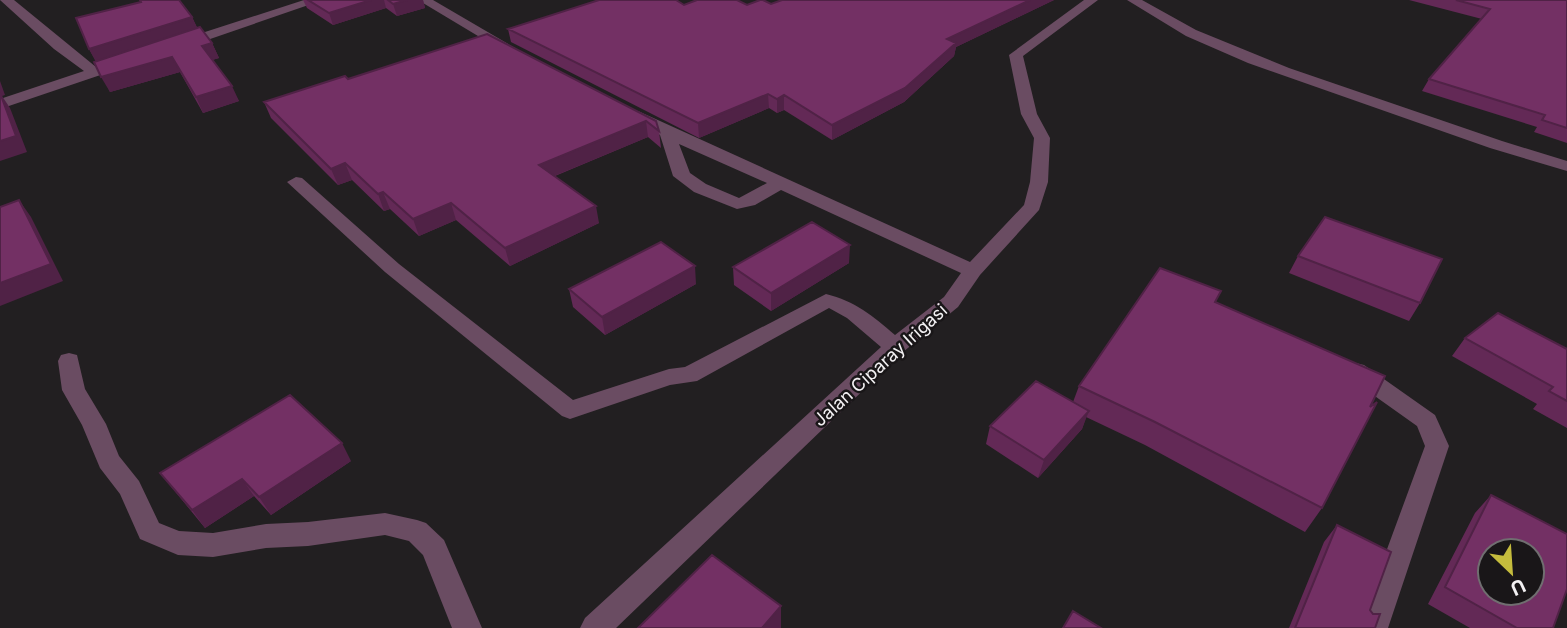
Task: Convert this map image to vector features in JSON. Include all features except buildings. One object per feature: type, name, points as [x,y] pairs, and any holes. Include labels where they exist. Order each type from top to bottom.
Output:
[{"type":"street","points":[[6,0],[94,72]]},
{"type":"street","points":[[169,48],[317,0]]},
{"type":"street","points":[[424,0],[519,55]]},
{"type":"street","name":"Jalan Ciparay Irigasi","points":[[595,628],[895,348],[951,302],[973,271],[1033,206],[1040,182],[1042,138],[1029,114],[1016,55],[1092,0]]},
{"type":"street","points":[[1133,0],[1177,27],[1289,73],[1512,152],[1567,166]]},
{"type":"street","points":[[0,104],[144,56]]},
{"type":"street","points":[[621,108],[667,132],[973,271]]},
{"type":"street","points":[[667,132],[682,176],[713,194],[741,204],[780,183]]},
{"type":"street","points":[[296,182],[392,268],[569,410],[669,377],[689,375],[827,301],[852,311],[895,348]]},
{"type":"street","points":[[1337,359],[1427,421],[1437,446],[1373,628]]},
{"type":"street","points":[[69,361],[74,390],[94,424],[109,461],[130,488],[149,531],[178,543],[213,545],[266,536],[308,534],[385,524],[417,531],[434,548],[467,628]]}]
